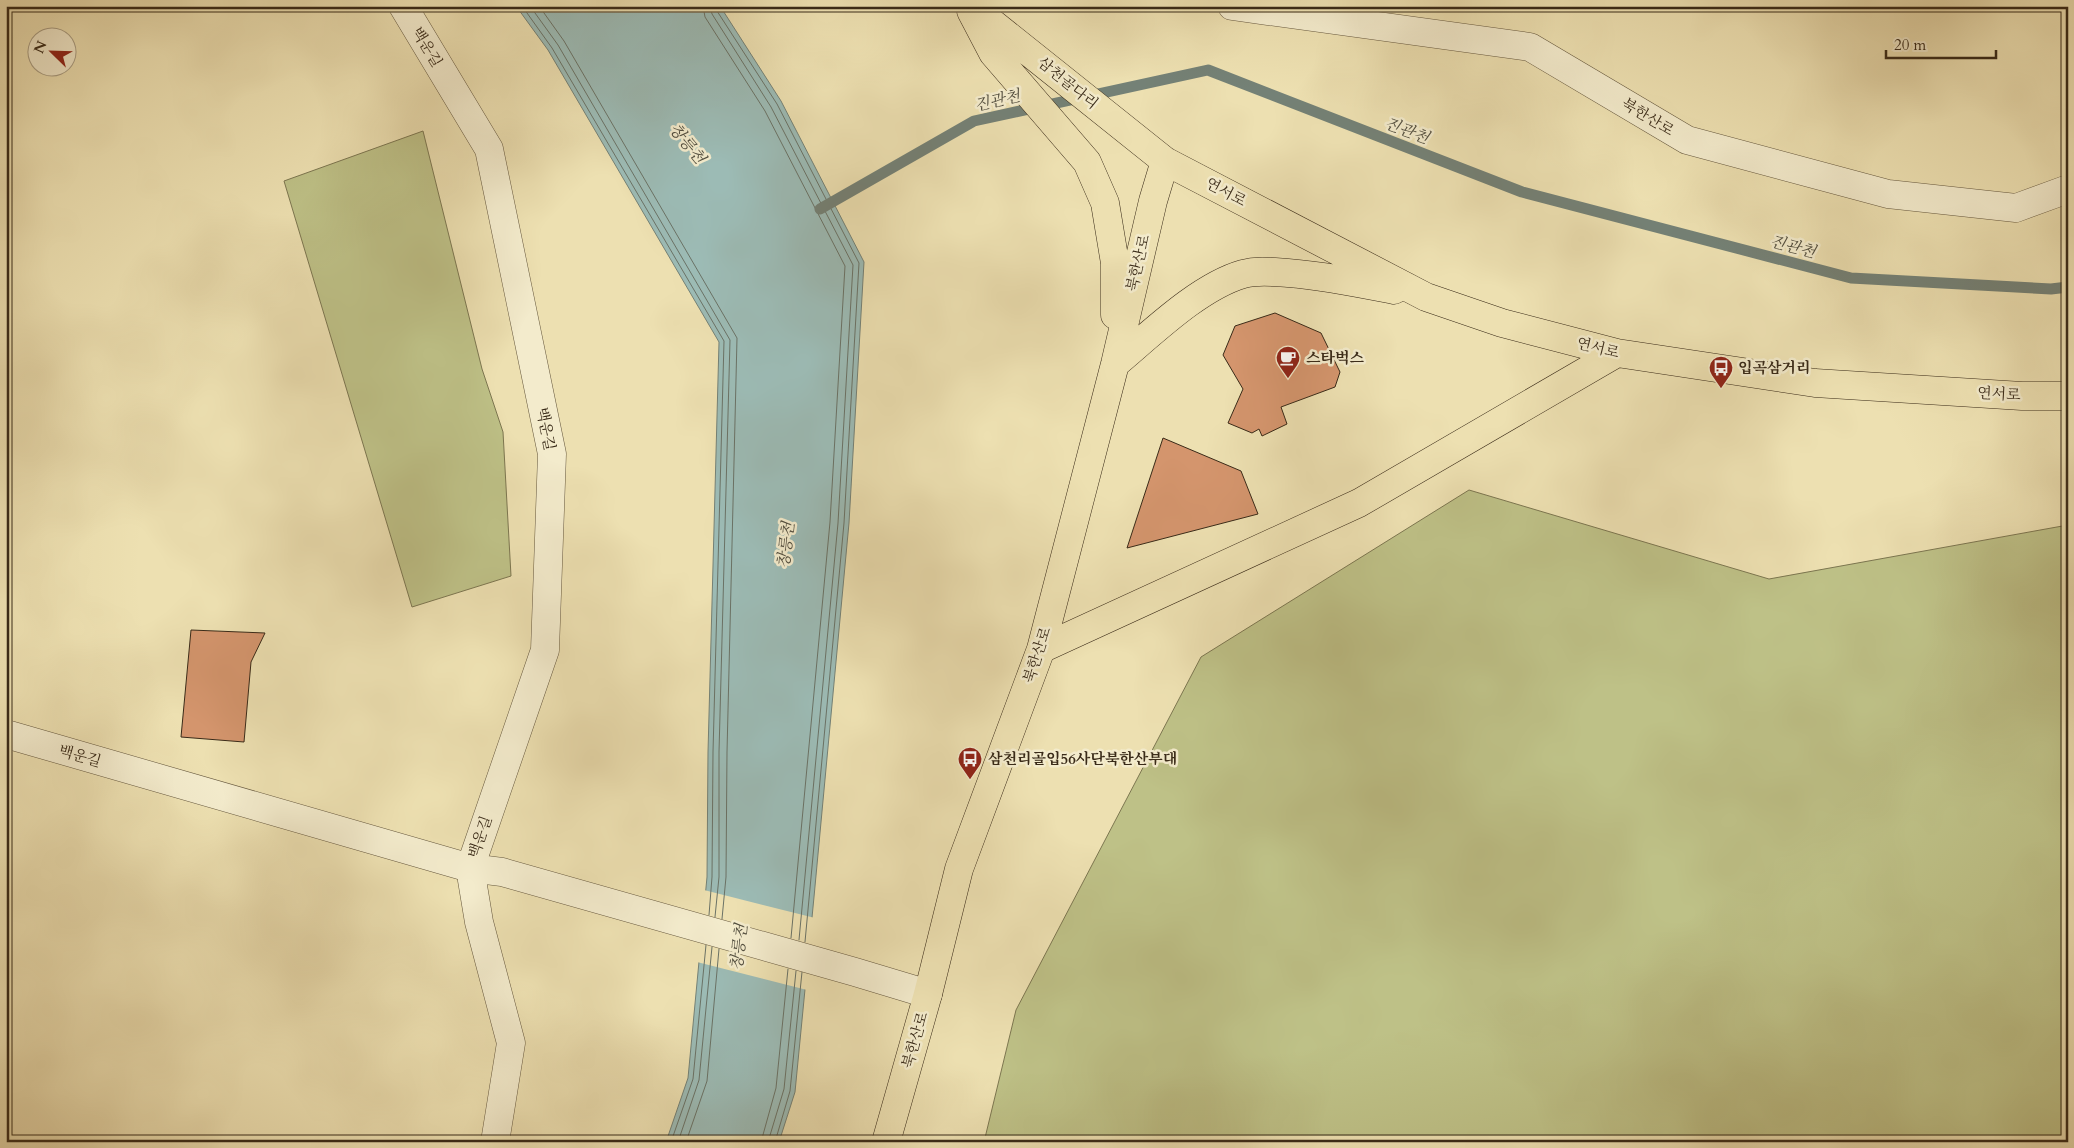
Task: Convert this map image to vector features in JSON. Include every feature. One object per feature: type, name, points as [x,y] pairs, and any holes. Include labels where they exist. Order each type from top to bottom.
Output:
[{"type":"main road","name":"삼천골다리","points":[[970,6],[1165,161]]},
{"type":"main road","points":[[970,6],[993,53],[1087,162],[1105,202],[1115,263],[1114,364]]},
{"type":"main road","name":"연서로","points":[[1165,161],[1426,296],[1502,323],[1617,354],[1815,383],[2022,396],[2068,396]]},
{"type":"main road","name":"북한산로","points":[[886,1142],[928,994],[959,869],[1041,650],[1114,364],[1153,201],[1165,161]]},
{"type":"main road","points":[[1114,364],[1170,318],[1207,291],[1242,274],[1264,271],[1330,277],[1426,296]]},
{"type":"main road","points":[[1041,650],[1359,503],[1617,354]]},
{"type":"street","name":"백운길","points":[[403,6],[489,149],[552,454],[544,650],[470,868],[478,922],[511,1043],[495,1142]]},
{"type":"street","name":"북한산로","points":[[1232,6],[1530,47],[1687,140],[1888,194],[2016,208],[2068,189]]},
{"type":"street","name":"백운길","points":[[6,734],[470,868],[502,872],[928,994]]},
{"type":"green space","points":[[423,131],[482,369],[503,432],[511,576],[412,607],[284,181]]},
{"type":"green space","points":[[1469,490],[1769,579],[2068,525],[2068,1142],[984,1142],[1016,1010],[1201,657]]},
{"type":"water","name":"창릉천","points":[[516,6],[720,6],[781,101],[864,262],[849,523],[814,897],[795,1092],[779,1142],[666,1142],[688,1078],[707,877],[708,752],[719,342],[548,50]]},
{"type":"pier","points":[[704,890],[815,918],[807,990],[697,962]]},
{"type":"building","name":"스타벅스","points":[[1275,313],[1321,333],[1340,372],[1335,387],[1281,407],[1287,424],[1262,436],[1259,429],[1252,433],[1228,423],[1243,389],[1223,355],[1235,326]]},
{"type":"building","points":[[1163,438],[1241,471],[1258,514],[1127,548]]},
{"type":"building","points":[[191,630],[265,633],[251,662],[244,742],[181,737]]},
{"type":"waterway","name":"진관천","points":[[820,209],[974,121],[1208,70],[1522,192],[1851,278],[2051,289],[2068,287]]},
{"type":"place","name":"스타벅스","points":[[1288,379]]},
{"type":"place","name":"입곡삼거리","points":[[1721,389]]},
{"type":"place","name":"삼천리골입56사단북한산부대","points":[[970,780]]}]
